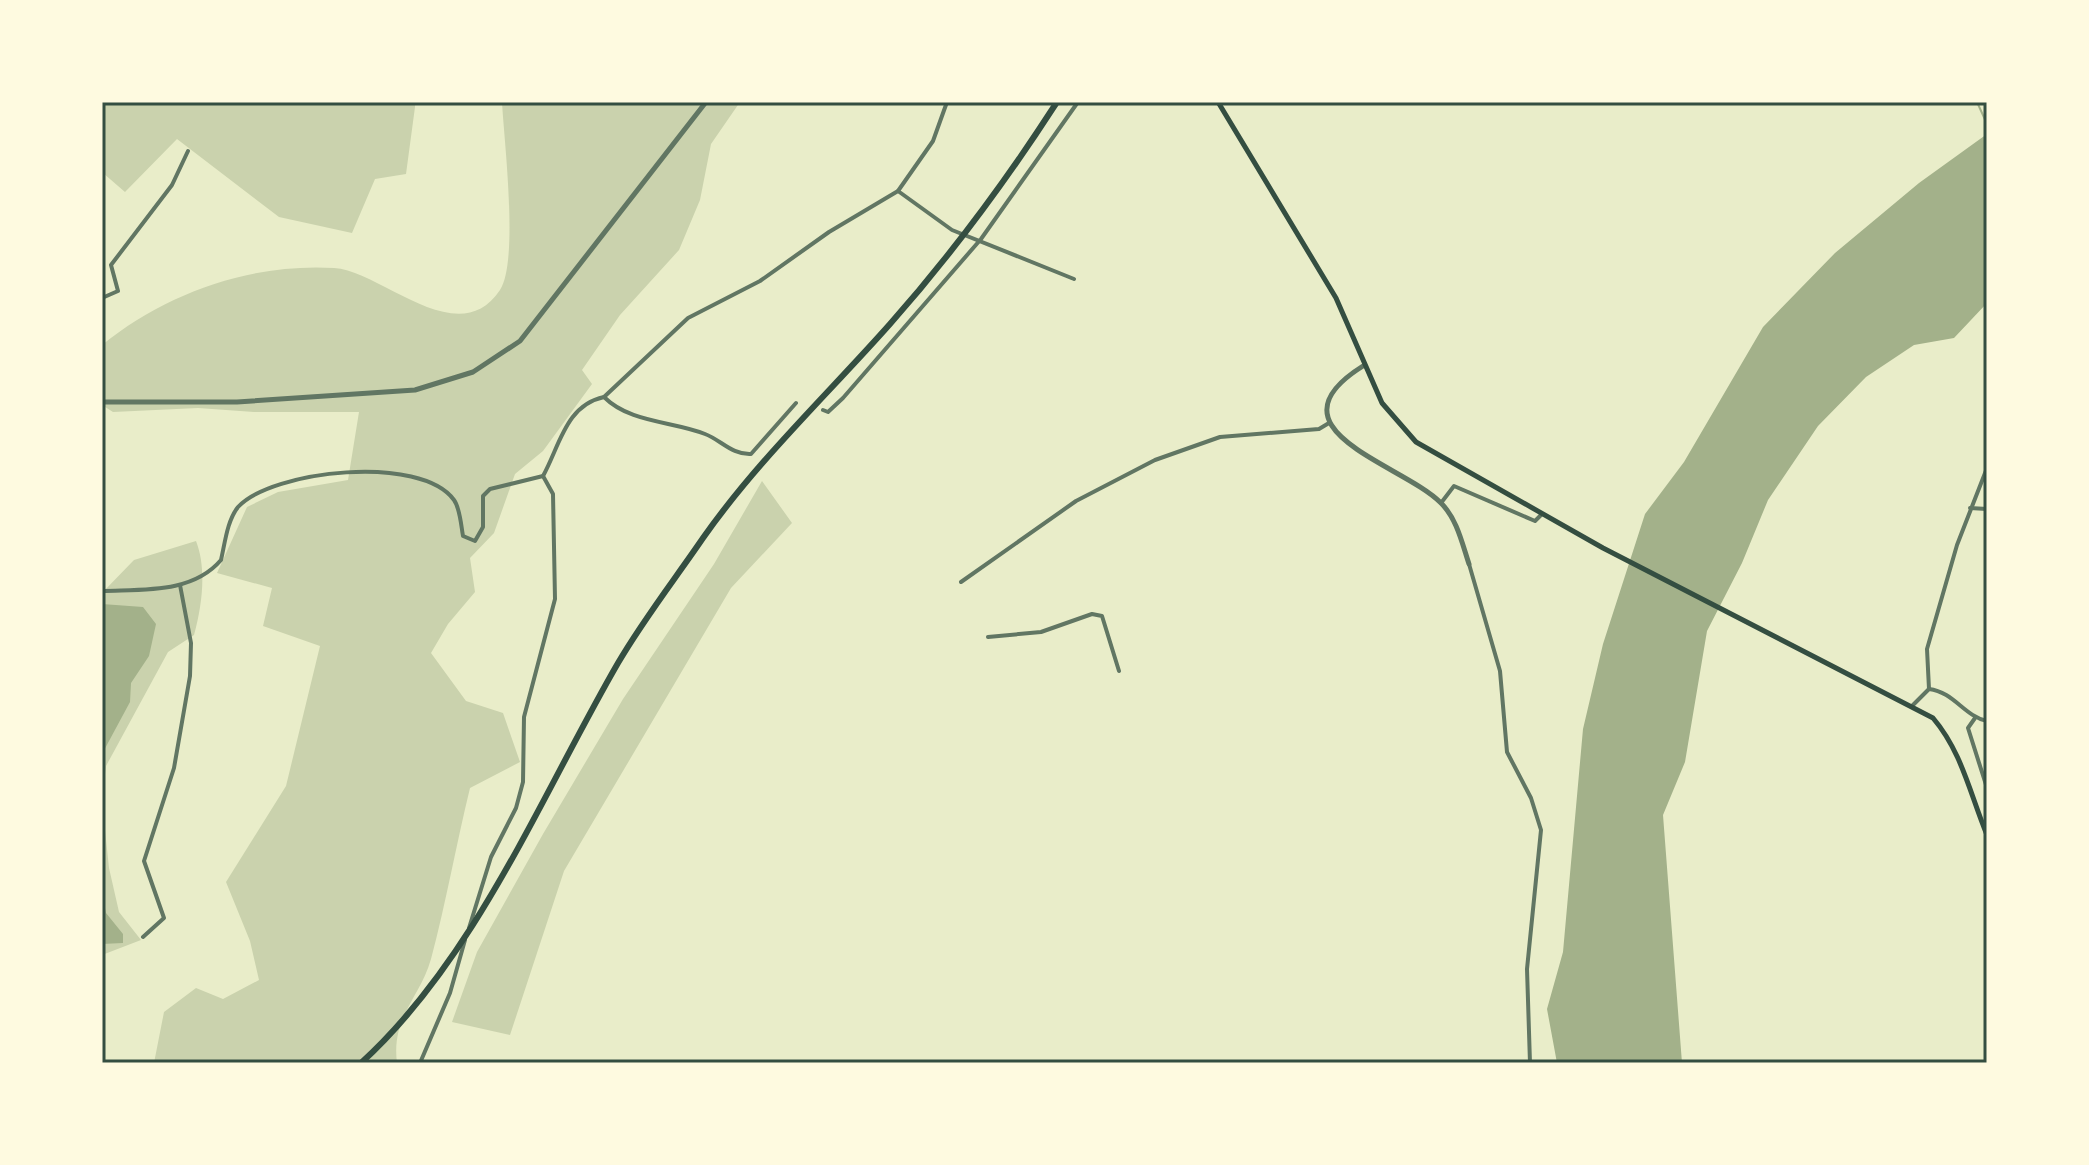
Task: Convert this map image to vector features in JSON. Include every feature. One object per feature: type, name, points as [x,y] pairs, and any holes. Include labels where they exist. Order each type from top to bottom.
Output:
[{"type":"main road","points":[[361,1063],[383,1043],[429,989],[455,951],[620,660],[706,534],[796,426],[961,242],[1039,129],[1054,102]]},
{"type":"main road","points":[[1218,102],[1336,298],[1363,366],[1382,403],[1416,442],[1603,548],[1933,718],[1953,746],[1987,835]]},
{"type":"street","points":[[102,402],[237,402],[415,390],[473,372],[520,341],[706,102]]},
{"type":"street","points":[[543,476],[575,411],[588,401],[604,397],[688,318],[760,281],[829,232],[898,191],[933,141],[947,102]]},
{"type":"street","points":[[823,410],[828,412],[843,398],[981,239],[1078,102]]},
{"type":"street","points":[[102,298],[118,291],[111,265],[172,185],[188,151]]},
{"type":"street","points":[[898,191],[952,230],[981,239],[1074,279]]},
{"type":"street","points":[[1363,366],[1344,378],[1330,393],[1329,423],[1357,451],[1441,503],[1457,526],[1500,671],[1507,752],[1531,798],[1541,830],[1527,969],[1530,1063]]},
{"type":"street","points":[[604,397],[617,410],[707,434],[740,455],[751,454],[796,403]]},
{"type":"street","points":[[961,582],[1076,501],[1155,460],[1220,437],[1319,429],[1329,423]]},
{"type":"street","points":[[1912,706],[1929,689],[1927,649],[1970,508],[1987,468]]},
{"type":"street","points":[[102,591],[180,585],[216,565],[231,517],[243,502],[264,488],[364,471],[394,472],[440,488],[455,501],[463,536],[475,541],[483,527],[482,501],[490,489],[543,476]]},
{"type":"street","points":[[420,1063],[447,1000],[481,883],[516,808],[525,772],[524,717],[555,599],[553,494],[543,476]]},
{"type":"street","points":[[1441,503],[1454,486],[1535,521],[1542,514]]},
{"type":"street","points":[[1970,508],[1987,509]]},
{"type":"street","points":[[143,937],[164,918],[144,861],[174,768],[190,676],[191,643],[180,585]]},
{"type":"street","points":[[988,637],[1041,632],[1092,614],[1102,616],[1119,671]]},
{"type":"street","points":[[1929,689],[1952,697],[1975,718],[1987,721]]},
{"type":"street","points":[[1975,718],[1968,728],[1987,788]]},
{"type":"shaded area","points":[[102,102],[415,102],[415,107],[406,174],[375,179],[352,233],[279,217],[177,139],[125,192],[103,173]]},
{"type":"shaded area","points":[[502,102],[740,102],[711,144],[700,200],[679,250],[620,315],[582,370],[592,384],[543,451],[515,474],[494,533],[470,558],[475,592],[448,624],[431,653],[466,701],[503,713],[520,762],[470,788],[431,959],[398,1033],[397,1063],[154,1063],[164,1012],[196,988],[223,999],[259,980],[250,941],[226,882],[286,786],[320,646],[263,626],[272,588],[217,573],[247,507],[278,492],[348,480],[359,412],[254,412],[198,408],[113,412],[102,405],[102,345],[154,310],[182,296],[241,276],[272,271],[334,268],[353,272],[442,312],[463,314],[483,307],[500,290],[509,254],[509,199]]},
{"type":"shaded area","points":[[1987,134],[1987,303],[1954,338],[1914,345],[1866,377],[1818,426],[1768,500],[1742,563],[1707,631],[1685,762],[1663,815],[1682,1063],[1557,1063],[1547,1009],[1563,952],[1583,729],[1603,644],[1645,514],[1684,462],[1763,327],[1835,253],[1919,183]]},
{"type":"shaded area","points":[[762,481],[792,523],[731,588],[564,871],[510,1035],[452,1022],[477,952],[543,834],[623,699],[714,564]]},
{"type":"shaded area","points":[[196,541],[202,588],[194,635],[168,652],[106,766],[102,799],[102,593],[134,560]]},
{"type":"shaded area","points":[[102,604],[143,607],[156,624],[149,656],[131,683],[130,702],[102,754]]},
{"type":"shaded area","points":[[102,802],[109,868],[119,912],[141,940],[102,955]]},
{"type":"shaded area","points":[[102,894],[106,913],[123,934],[123,943],[102,944]]},
{"type":"waterway","points":[[1977,102],[1987,124]]}]
